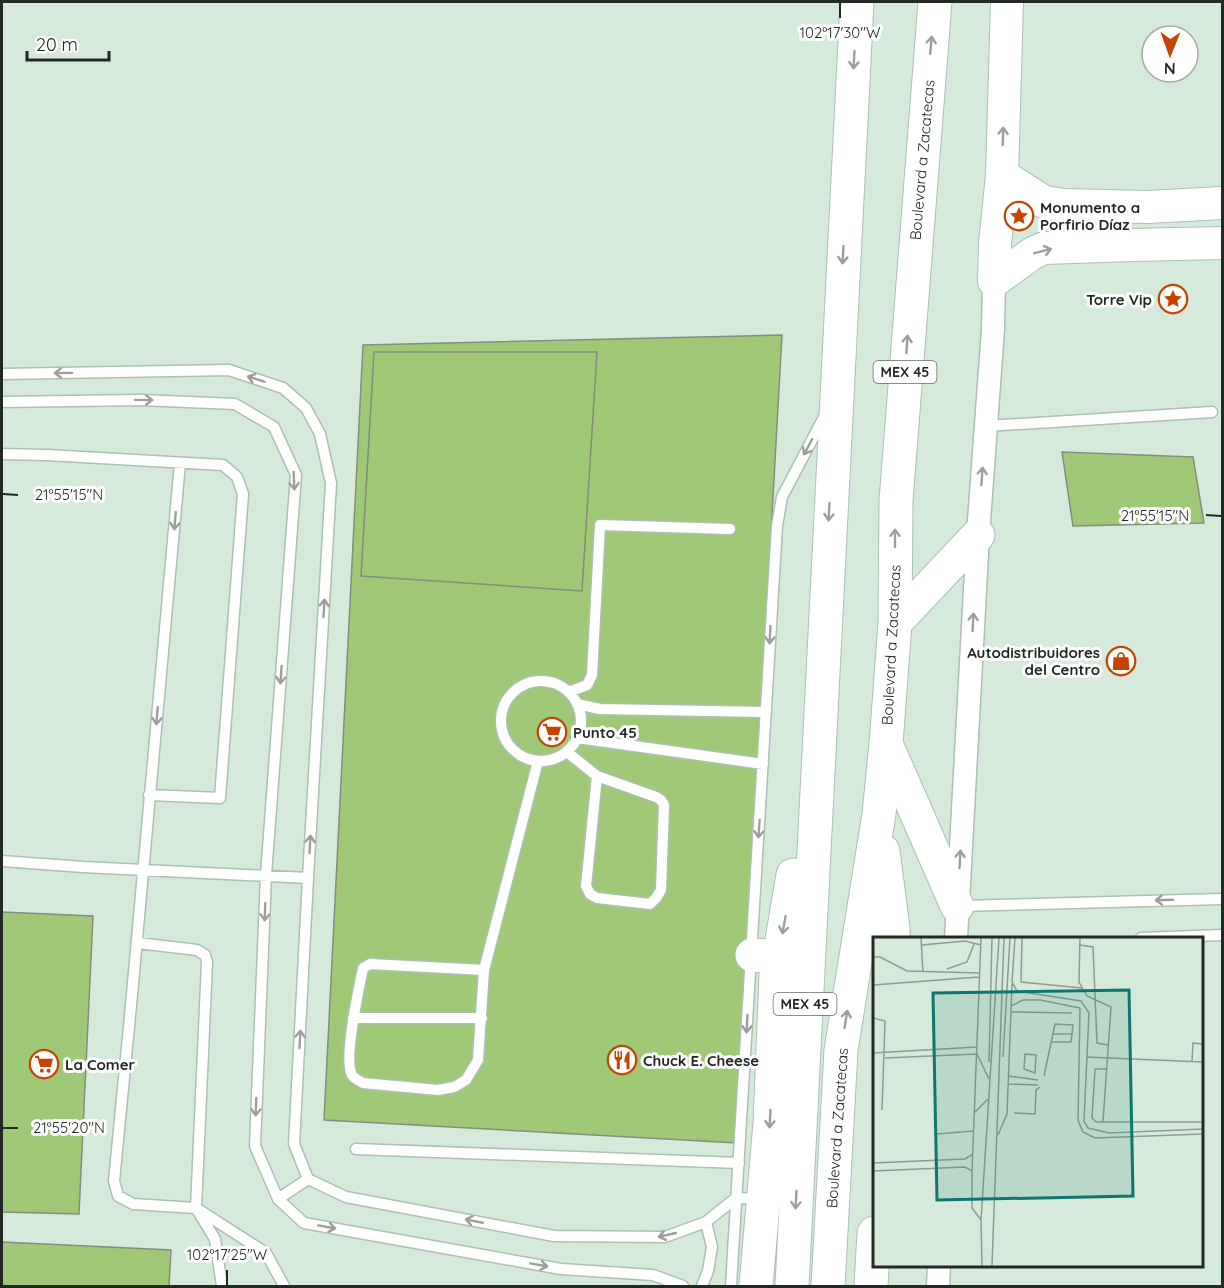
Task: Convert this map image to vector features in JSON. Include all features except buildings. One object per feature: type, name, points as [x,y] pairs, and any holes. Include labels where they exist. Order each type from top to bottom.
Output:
[{"type":"main road","name":"MEX 45","points":[[792,1287],[818,722],[857,2]]},
{"type":"main road","name":"Boulevard a Zacatecas","points":[[828,1287],[841,1050],[879,814],[886,744],[895,623],[896,501],[935,2]]},
{"type":"main road","points":[[895,623],[978,535]]},
{"type":"main road","points":[[756,1287],[750,1199],[770,1123],[776,975],[765,956],[818,722]]},
{"type":"main road","points":[[886,744],[957,906]]},
{"type":"main road","points":[[879,814],[892,937]]},
{"type":"main road","points":[[871,1287],[873,1251]]},
{"type":"street","points":[[956,937],[978,535],[993,329],[995,244],[1002,175],[1007,2]]},
{"type":"street","points":[[1002,175],[1044,202],[1065,205],[1147,207],[1222,203]]},
{"type":"street","points":[[1132,244],[1131,228],[1147,207]]},
{"type":"street","points":[[994,281],[1033,253],[1044,249],[1132,244],[1222,243]]},
{"type":"street","points":[[938,1287],[939,1267]]},
{"type":"lane","points":[[2,374],[229,370],[283,388],[306,408],[320,434],[332,483],[294,1144],[308,1179],[346,1197],[554,1236],[665,1238],[706,1222],[750,1199]]},
{"type":"lane","points":[[731,1287],[750,1199],[739,1163],[765,956],[763,764],[777,526],[782,497],[836,395]]},
{"type":"lane","points":[[2,402],[141,400],[235,404],[274,427],[296,475],[266,875],[255,1146],[278,1199],[304,1223],[561,1269],[653,1275],[683,1287]]},
{"type":"lane","points":[[986,426],[1212,412]]},
{"type":"lane","points":[[2,454],[223,465],[237,477],[243,494],[220,798],[149,795]]},
{"type":"lane","points":[[180,463],[149,795],[138,943],[114,1181],[118,1196],[133,1204],[196,1208],[266,1253],[284,1287]]},
{"type":"lane","points":[[569,692],[587,684],[592,675],[600,525],[730,529]]},
{"type":"lane","points":[[550,682],[569,692],[577,704],[581,721],[577,738],[567,752],[553,759],[538,761],[517,753],[503,736],[501,714],[510,694],[528,683],[550,682]]},
{"type":"lane","points":[[577,704],[600,709],[766,712]]},
{"type":"lane","points":[[577,738],[763,764]]},
{"type":"lane","points":[[567,752],[597,776],[662,800],[664,805],[661,890],[650,903],[597,898],[590,894],[586,886],[597,776]]},
{"type":"lane","points":[[484,970],[370,964],[363,968],[353,1018],[349,1068],[353,1077],[363,1083],[438,1090],[454,1088],[466,1080],[478,1060],[484,970],[538,761]]},
{"type":"lane","points":[[2,861],[308,878]]},
{"type":"lane","points":[[957,906],[1222,899]]},
{"type":"lane","points":[[1195,937],[1222,936]]},
{"type":"lane","points":[[138,943],[197,950],[204,955],[207,962],[196,1208],[215,1239],[222,1287]]},
{"type":"lane","points":[[353,1018],[482,1018]]},
{"type":"lane","points":[[356,1149],[739,1163]]},
{"type":"lane","points":[[278,1199],[308,1179]]},
{"type":"lane","points":[[702,1287],[708,1271],[712,1247],[706,1222]]},
{"type":"place","name":"Monumento a Porfirio Díaz","points":[[1019,216]]},
{"type":"place","name":"Torre Vip","points":[[1173,299]]},
{"type":"place","name":"Autodistribuidores del Centro","points":[[1121,661]]},
{"type":"place","name":"Punto 45","points":[[552,732]]},
{"type":"place","name":"Chuck E. Cheese","points":[[622,1060]]},
{"type":"place","name":"La Comer","points":[[44,1064]]}]
